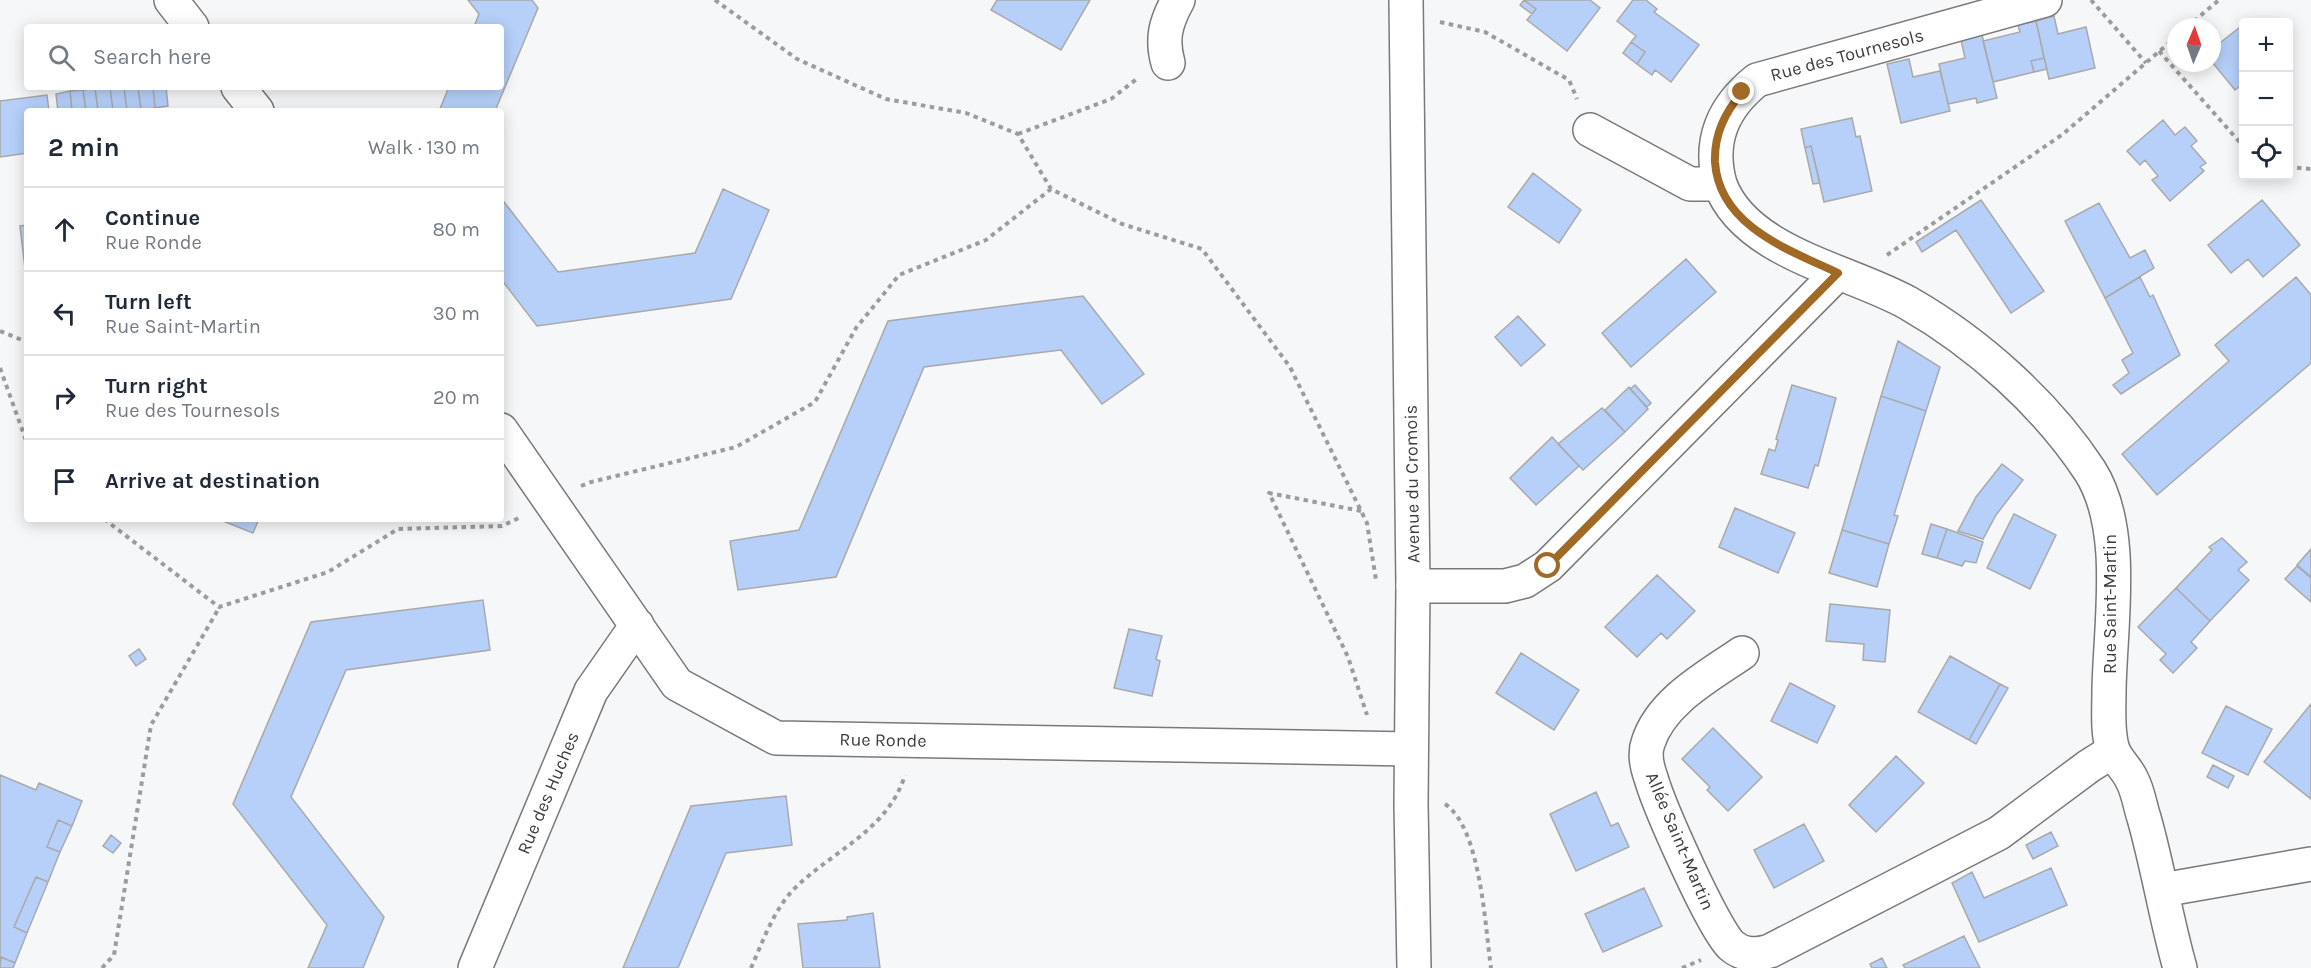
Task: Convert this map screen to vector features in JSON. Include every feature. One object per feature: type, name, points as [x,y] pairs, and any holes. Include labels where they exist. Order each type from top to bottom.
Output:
[{"type":"street","points":[[171,0],[190,24]]},
{"type":"street","points":[[1168,63],[1164,49],[1164,28],[1178,0]]},
{"type":"street","name":"Rue des Tournesols","points":[[1720,184],[1716,168],[1717,135],[1730,106],[1757,80],[1944,14],[2045,0]]},
{"type":"street","name":"Avenue du Cromois","points":[[1406,4],[1413,586],[1411,804],[1414,968]]},
{"type":"street","points":[[240,90],[255,108]]},
{"type":"street","points":[[1590,130],[1689,184],[1720,184]]},
{"type":"street","name":"Rue Saint-Martin","points":[[1720,184],[1731,207],[1748,224],[1791,251],[1908,303],[1989,361],[2054,424],[2091,473],[2104,502],[2112,534],[2109,720],[2113,751],[2133,780],[2180,968]]},
{"type":"street","points":[[1413,586],[1505,586],[1525,581],[1548,566],[1845,276]]},
{"type":"street","name":"Rue Ronde","points":[[504,434],[678,684],[776,738],[1411,749]]},
{"type":"street","name":"Rue des Huches","points":[[475,968],[591,692],[637,625]]},
{"type":"street","name":"Allée Saint-Martin","points":[[1742,653],[1670,708],[1651,735],[1646,760],[1655,791],[1721,934],[1742,953],[1757,955],[1770,951],[1999,833],[2088,766],[2113,751]]},
{"type":"street","points":[[2162,890],[2311,864]]},
{"type":"path","points":[[715,0],[797,59],[886,99],[966,113],[1018,134],[1051,189],[1122,224],[1202,249],[1290,367],[1362,511],[1269,493],[1348,657],[1367,708],[1369,748]]},
{"type":"path","points":[[2091,0],[2146,63]]},
{"type":"path","points":[[2198,18],[2219,0]]},
{"type":"path","points":[[1406,4],[1438,21],[1485,32],[1569,80],[1590,130]]},
{"type":"path","points":[[1845,276],[2063,134],[2167,44]]},
{"type":"path","points":[[2159,51],[2239,141]]},
{"type":"path","points":[[1018,134],[1112,99],[1148,70],[1168,63]]},
{"type":"path","points":[[2293,168],[2311,170]]},
{"type":"path","points":[[102,968],[114,955],[151,725],[219,607],[328,572],[398,529],[502,526],[591,482],[736,447],[815,402],[856,328],[899,275],[986,240],[1051,189]]},
{"type":"path","points":[[0,331],[24,341]]},
{"type":"path","points":[[0,369],[24,435]]},
{"type":"path","points":[[108,522],[219,607]]},
{"type":"path","points":[[752,968],[780,906],[794,889],[866,832],[889,808],[906,774],[908,741]]},
{"type":"path","points":[[1411,804],[1444,804],[1460,820],[1477,863],[1491,968]]},
{"type":"building","points":[[468,0],[532,0],[538,8],[504,89],[504,24],[475,24],[479,14]]},
{"type":"building","points":[[997,0],[1090,0],[1061,50],[991,10]]},
{"type":"building","points":[[1524,0],[1590,0],[1600,8],[1567,51],[1527,20],[1536,9]]},
{"type":"building","points":[[1524,0],[1536,9],[1532,14],[1520,5]]},
{"type":"building","points":[[1633,0],[1646,0],[1657,9],[1654,12],[1699,45],[1671,82],[1655,70],[1652,75],[1637,64],[1645,52],[1631,42],[1636,36],[1617,21]]},
{"type":"building","points":[[2054,16],[2058,34],[2086,27],[2095,68],[2049,79],[2036,21]]},
{"type":"building","points":[[2036,21],[2044,58],[2031,61],[2034,72],[1993,82],[1983,41],[2020,32],[2018,25]]},
{"type":"building","points":[[2239,28],[2239,87],[2235,90],[2220,72],[2221,42]]},
{"type":"building","points":[[1982,35],[1997,98],[1977,103],[1976,98],[1948,104],[1939,64],[1965,58],[1961,40]]},
{"type":"building","points":[[1631,42],[1645,52],[1637,64],[1623,53]]},
{"type":"building","points":[[2044,58],[2047,69],[2034,72],[2031,61]]},
{"type":"building","points":[[1909,59],[1913,77],[1940,71],[1950,111],[1901,123],[1887,64]]},
{"type":"building","points":[[83,90],[95,90],[98,108],[86,108]]},
{"type":"building","points":[[83,90],[86,108],[72,108],[70,91]]},
{"type":"building","points":[[95,90],[110,90],[113,108],[98,108]]},
{"type":"building","points":[[110,90],[124,90],[127,108],[113,108]]},
{"type":"building","points":[[124,90],[138,90],[141,108],[127,108]]},
{"type":"building","points":[[138,90],[153,90],[155,108],[141,108]]},
{"type":"building","points":[[153,90],[166,90],[168,106],[155,108]]},
{"type":"building","points":[[448,90],[504,90],[496,108],[440,108]]},
{"type":"building","points":[[70,91],[72,108],[58,108],[56,94]]},
{"type":"building","points":[[47,95],[49,108],[24,108],[24,153],[0,157],[0,101]]},
{"type":"building","points":[[1852,118],[1856,137],[1860,136],[1872,191],[1824,202],[1811,146],[1805,148],[1801,129]]},
{"type":"building","points":[[2163,120],[2175,135],[2185,127],[2197,141],[2191,146],[2206,163],[2200,167],[2204,171],[2170,201],[2152,180],[2158,176],[2145,160],[2140,165],[2127,151]]},
{"type":"building","points":[[1811,146],[1820,183],[1813,184],[1805,148]]},
{"type":"building","points":[[1533,173],[1581,210],[1559,243],[1508,207]]},
{"type":"building","points":[[723,189],[769,210],[731,299],[537,326],[504,283],[504,202],[558,272],[695,253]]},
{"type":"building","points":[[1981,200],[2044,291],[2011,313],[1956,230],[1922,252],[1916,242]]},
{"type":"building","points":[[2262,200],[2300,245],[2263,277],[2248,259],[2231,273],[2208,245]]},
{"type":"building","points":[[2099,203],[2130,258],[2145,250],[2154,268],[2105,298],[2065,221]]},
{"type":"building","points":[[24,225],[24,260],[20,226]]},
{"type":"building","points":[[1686,259],[1716,292],[1631,367],[1602,333]]},
{"type":"building","points":[[2140,277],[2150,297],[2153,295],[2180,355],[2121,394],[2113,385],[2129,373],[2122,360],[2133,353],[2105,298]]},
{"type":"building","points":[[2296,277],[2311,295],[2311,363],[2157,495],[2122,454],[2229,361],[2215,345]]},
{"type":"building","points":[[1083,296],[1144,374],[1102,404],[1061,350],[924,367],[836,577],[738,590],[730,541],[799,530],[888,321]]},
{"type":"building","points":[[1518,316],[1545,345],[1521,366],[1495,337]]},
{"type":"building","points":[[1898,341],[1940,367],[1926,411],[1881,396]]},
{"type":"building","points":[[1635,385],[1651,403],[1647,407],[1630,389]]},
{"type":"building","points":[[1792,385],[1836,398],[1818,466],[1815,465],[1808,488],[1761,474],[1769,449],[1775,451],[1778,440],[1776,439]]},
{"type":"building","points":[[1629,387],[1648,409],[1625,432],[1605,410]]},
{"type":"building","points":[[1881,396],[1926,411],[1894,515],[1898,516],[1889,544],[1842,530]]},
{"type":"building","points":[[1602,408],[1625,432],[1583,470],[1558,444]]},
{"type":"building","points":[[1552,437],[1579,466],[1536,505],[1510,478]]},
{"type":"building","points":[[2002,464],[2023,480],[1996,515],[1983,539],[1958,531],[1976,497]]},
{"type":"building","points":[[1735,508],[1795,533],[1778,573],[1719,547]]},
{"type":"building","points":[[2014,514],[2056,535],[2030,589],[1987,568]]},
{"type":"building","points":[[226,522],[258,522],[253,533]]},
{"type":"building","points":[[1931,524],[1947,529],[1937,558],[1922,554]]},
{"type":"building","points":[[1947,529],[1983,542],[1976,563],[1965,561],[1962,566],[1937,558]]},
{"type":"building","points":[[1842,530],[1889,544],[1877,587],[1829,573]]},
{"type":"building","points":[[2222,538],[2247,562],[2238,570],[2249,580],[2210,621],[2176,588],[2212,550],[2209,547]]},
{"type":"building","points":[[2311,549],[2311,577],[2297,565]]},
{"type":"building","points":[[2297,566],[2311,578],[2311,602],[2285,579]]},
{"type":"building","points":[[1657,575],[1695,611],[1667,639],[1661,633],[1637,657],[1605,627]]},
{"type":"building","points":[[2176,588],[2210,621],[2191,642],[2197,648],[2173,673],[2160,660],[2166,654],[2138,627]]},
{"type":"building","points":[[483,600],[490,650],[346,670],[291,797],[384,917],[363,968],[308,968],[327,925],[233,804],[311,622]]},
{"type":"building","points":[[1830,604],[1890,610],[1885,662],[1863,660],[1864,644],[1826,641]]},
{"type":"building","points":[[1129,629],[1162,636],[1156,659],[1160,661],[1152,696],[1114,688]]},
{"type":"building","points":[[139,649],[146,659],[136,666],[129,656]]},
{"type":"building","points":[[1521,653],[1579,690],[1554,730],[1496,693]]},
{"type":"building","points":[[1950,656],[2000,684],[1969,740],[1918,712]]},
{"type":"building","points":[[1790,683],[1835,706],[1817,743],[1771,721]]},
{"type":"building","points":[[2000,684],[2008,688],[1976,744],[1969,740]]},
{"type":"building","points":[[2311,704],[2311,799],[2264,762]]},
{"type":"building","points":[[2226,706],[2272,729],[2248,775],[2202,753]]},
{"type":"building","points":[[1713,728],[1762,777],[1728,811],[1707,790],[1710,787],[1682,759]]},
{"type":"building","points":[[1896,756],[1924,783],[1876,832],[1849,805]]},
{"type":"building","points":[[2213,765],[2234,776],[2228,788],[2207,777]]},
{"type":"building","points":[[0,775],[36,790],[39,783],[82,801],[72,826],[58,820],[47,847],[60,852],[48,882],[36,877],[14,927],[27,933],[15,963],[1,957],[0,960]]},
{"type":"building","points":[[1596,792],[1611,826],[1618,823],[1629,847],[1576,871],[1550,814]]},
{"type":"building","points":[[786,796],[792,845],[726,853],[678,968],[623,968],[691,806]]},
{"type":"building","points":[[58,820],[72,826],[60,852],[47,847]]},
{"type":"building","points":[[1804,824],[1824,861],[1774,888],[1754,850]]},
{"type":"building","points":[[2051,832],[2058,846],[2033,859],[2026,845]]},
{"type":"building","points":[[111,835],[121,843],[113,853],[103,846]]},
{"type":"building","points":[[2051,868],[2067,905],[1979,942],[1952,883],[1972,872],[1984,898]]},
{"type":"building","points":[[36,877],[48,882],[27,933],[14,927]]},
{"type":"building","points":[[1644,888],[1662,926],[1603,952],[1585,914]]},
{"type":"building","points":[[873,913],[880,968],[803,968],[798,924],[847,920],[847,917]]},
{"type":"building","points":[[1964,936],[1980,968],[1905,968],[1903,965]]},
{"type":"building","points":[[1,957],[15,963],[13,968],[0,968]]},
{"type":"building","points":[[1882,958],[1887,968],[1872,968],[1870,964]]},
{"type":"route","points":[[1548,566],[1684,426],[1807,307],[1838,273],[1768,238],[1739,216],[1724,195],[1716,168],[1717,135],[1730,106],[1742,92]]}]
